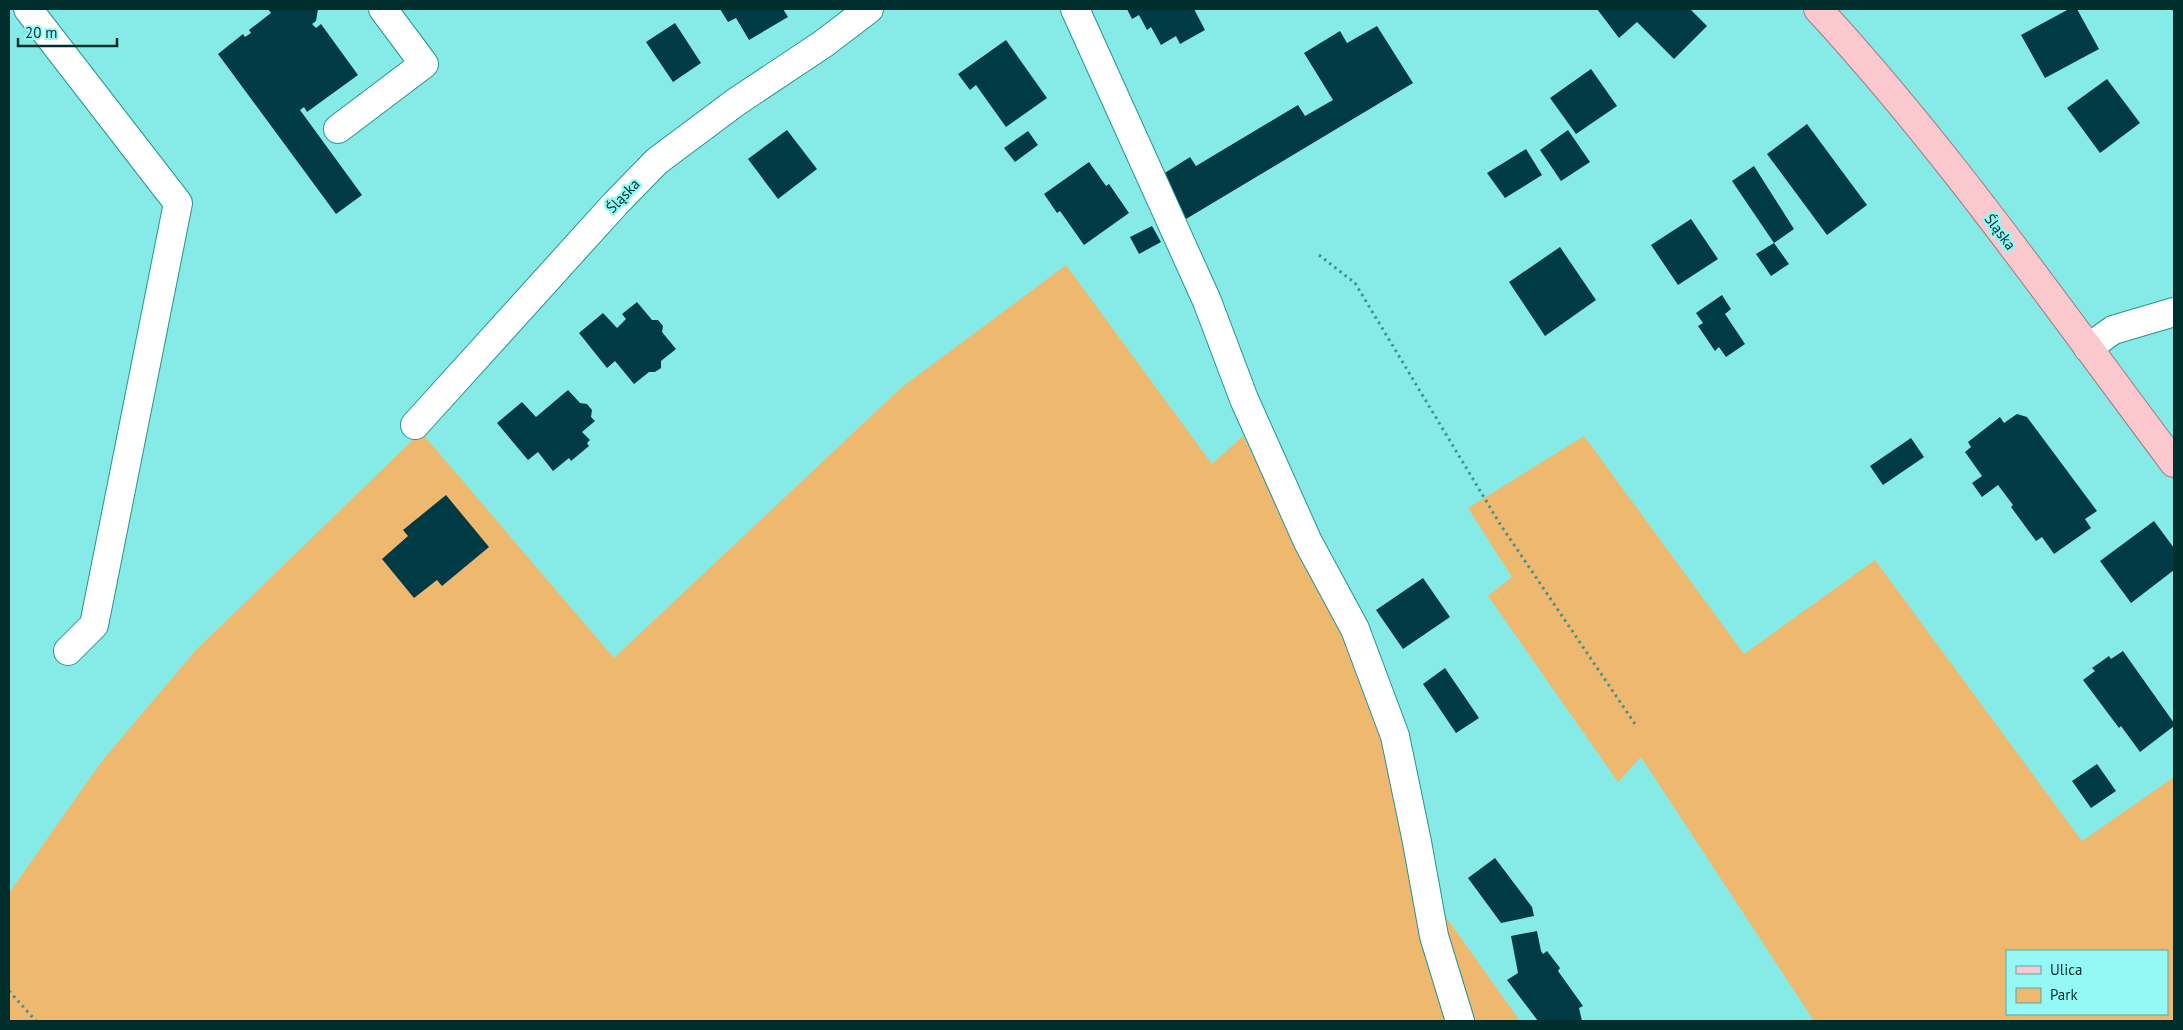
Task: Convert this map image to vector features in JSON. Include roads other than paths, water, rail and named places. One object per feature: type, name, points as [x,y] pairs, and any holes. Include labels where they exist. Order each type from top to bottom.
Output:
[{"type":"main road","name":"Śląska","points":[[1818,9],[1864,58],[1933,145],[2174,463]]},
{"type":"lane","points":[[28,9],[178,203],[94,625],[68,651]]},
{"type":"lane","points":[[338,129],[424,64],[383,9]]},
{"type":"lane","name":"Śląska","points":[[415,425],[657,160],[736,102],[823,44],[869,9]]},
{"type":"lane","points":[[1075,9],[1208,301],[1244,399],[1308,542],[1355,629],[1395,736],[1418,842],[1434,936],[1460,1021]]},
{"type":"lane","points":[[2088,348],[2113,330],[2174,312]]}]
